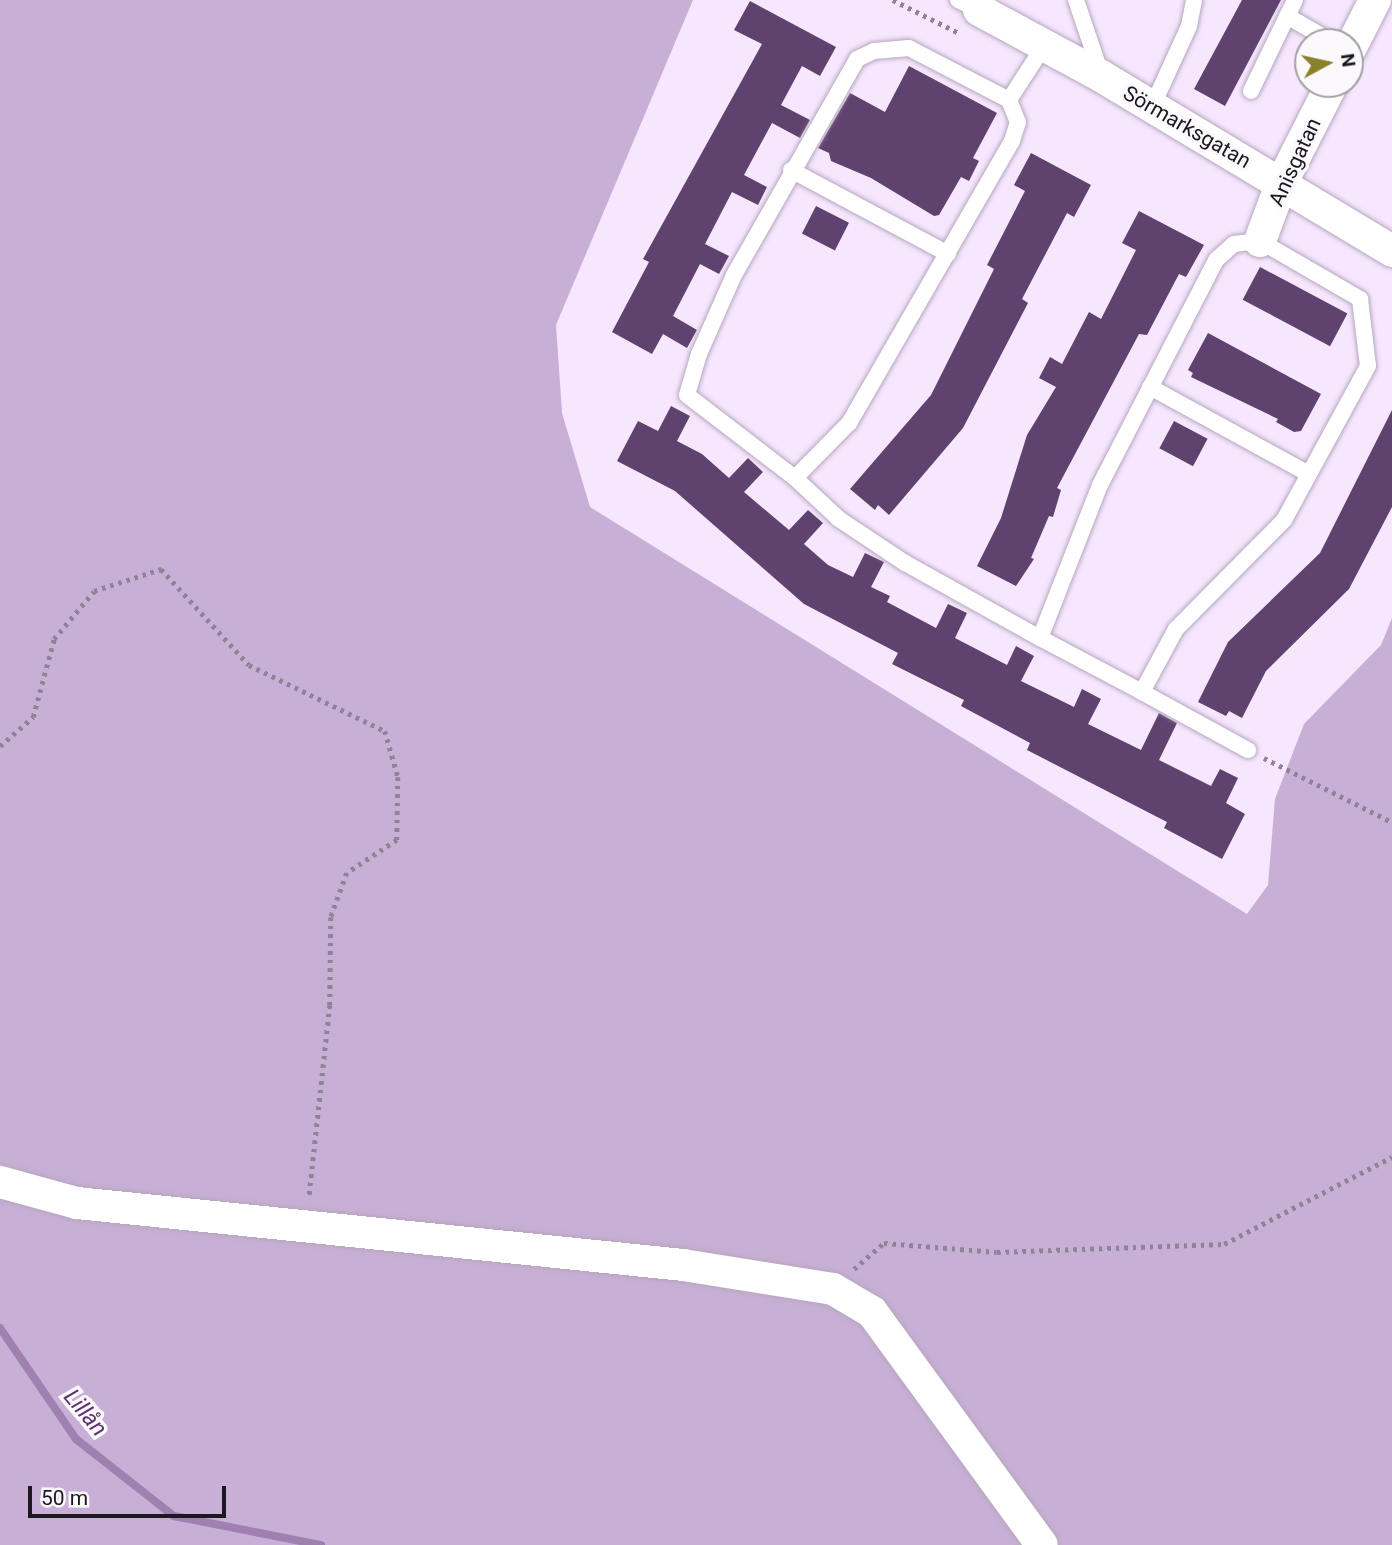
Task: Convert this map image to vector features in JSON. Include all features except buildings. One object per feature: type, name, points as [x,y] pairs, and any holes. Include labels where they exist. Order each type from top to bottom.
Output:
[{"type":"street","points":[[1361,28],[1376,0]]},
{"type":"street","name":"Sörmarksgatan","points":[[972,3],[1044,47],[1101,76],[1282,182],[1392,251]]},
{"type":"street","name":"Anisgatan","points":[[1260,241],[1282,182],[1325,98]]},
{"type":"street","points":[[0,1182],[78,1203],[307,1229],[683,1265],[833,1289],[872,1311],[1042,1545]]},
{"type":"lane","points":[[1076,0],[1101,76]]},
{"type":"lane","points":[[1152,107],[1189,26],[1194,0]]},
{"type":"lane","points":[[1251,91],[1294,0]]},
{"type":"lane","points":[[1287,16],[1308,28]]},
{"type":"lane","points":[[1009,100],[1044,47]]},
{"type":"lane","points":[[796,478],[849,424],[1012,141],[1018,122],[1009,100],[909,48],[874,51],[857,59],[844,74],[734,275],[699,354],[687,395],[796,478],[839,519],[894,556],[1248,750]]},
{"type":"lane","points":[[791,170],[948,254]]},
{"type":"lane","points":[[1040,638],[1100,485],[1216,260],[1234,244],[1260,241],[1360,299],[1368,366],[1307,473],[1284,520],[1176,629],[1142,692]]},
{"type":"lane","points":[[1150,387],[1307,473]]},
{"type":"path","points":[[0,746],[33,717],[54,639],[94,591],[161,569],[249,665],[385,731],[398,777],[397,840],[347,873],[331,917],[331,1005],[307,1229]]},
{"type":"path","points":[[1248,750],[1392,822]]},
{"type":"path","points":[[833,1289],[884,1243],[997,1252],[1224,1244],[1392,1157]]},
{"type":"shaded area","points":[[0,0],[693,0],[556,325],[562,413],[590,507],[1247,914],[1268,885],[1275,799],[1304,724],[1381,645],[1392,618],[1392,1545],[0,1545]]},
{"type":"waterway","name":"Lillån","points":[[0,1328],[76,1439],[174,1516],[321,1545]]}]
